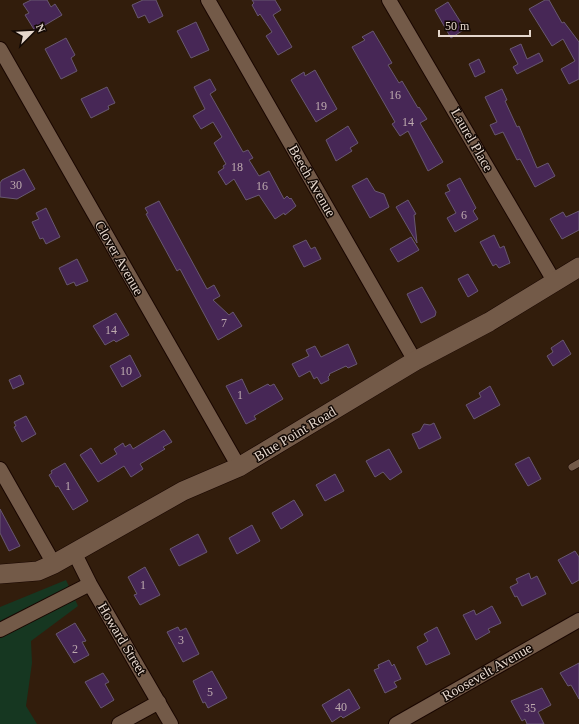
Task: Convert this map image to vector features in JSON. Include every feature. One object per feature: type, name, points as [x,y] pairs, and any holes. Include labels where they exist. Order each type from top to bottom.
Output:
[{"type":"street","name":"Beech Avenue","points":[[208,0],[415,361]]},
{"type":"street","name":"Laurel Place","points":[[389,0],[554,281]]},
{"type":"street","name":"Clover Avenue","points":[[0,48],[239,468]]},
{"type":"street","name":"Blue Point Road","points":[[0,574],[38,571],[54,564],[183,491],[239,468],[415,361],[489,322],[554,281],[579,268]]},
{"type":"street","points":[[0,469],[54,564]]},
{"type":"street","name":"Howard Street","points":[[74,552],[90,584],[172,724]]},
{"type":"street","points":[[0,630],[90,584]]},
{"type":"street","name":"Roosevelt Avenue","points":[[396,724],[579,620]]},
{"type":"street","points":[[119,724],[159,702]]},
{"type":"lane","points":[[572,467],[579,463]]},
{"type":"green space","points":[[66,580],[78,606],[31,641],[32,663],[26,706],[37,724],[0,724],[0,607]]},
{"type":"building","points":[[31,0],[47,0],[51,7],[55,4],[62,15],[35,31],[25,15],[29,13],[23,4]]},
{"type":"building","points":[[143,0],[156,0],[163,16],[149,23],[145,15],[138,18],[132,5]]},
{"type":"building","points":[[252,0],[275,0],[281,10],[273,15],[292,47],[278,55],[266,36],[272,32],[260,14],[258,16],[252,5],[254,3]]},
{"type":"building","points":[[545,0],[549,0],[562,23],[564,22],[579,42],[579,79],[569,84],[561,69],[575,61],[563,39],[552,46],[529,9]]},
{"type":"building","points":[[448,2],[465,29],[451,38],[435,10]]},
{"type":"building","points":[[196,22],[209,50],[191,58],[177,31]]},
{"type":"building","points":[[373,31],[392,63],[388,65],[399,83],[402,81],[418,108],[419,107],[427,119],[420,123],[443,162],[428,171],[408,131],[400,136],[392,124],[395,122],[352,47],[365,40],[362,37]]},
{"type":"building","points":[[66,38],[75,55],[71,58],[77,71],[61,79],[45,49]]},
{"type":"building","points":[[521,44],[527,59],[539,53],[543,61],[517,74],[513,67],[518,64],[510,49]]},
{"type":"building","points":[[479,59],[485,72],[475,77],[469,64]]},
{"type":"building","points":[[315,70],[337,109],[316,122],[291,80],[304,72],[305,76]]},
{"type":"building","points":[[210,79],[216,90],[210,94],[243,152],[248,150],[253,158],[249,160],[259,176],[269,171],[284,199],[287,196],[290,199],[291,198],[296,206],[285,215],[284,213],[275,219],[259,195],[246,200],[234,179],[226,185],[218,172],[224,168],[223,166],[226,164],[214,143],[222,137],[213,122],[201,129],[193,116],[205,109],[194,87]]},
{"type":"building","points":[[107,87],[115,103],[108,106],[109,109],[91,118],[81,99]]},
{"type":"building","points":[[502,89],[507,100],[505,101],[517,127],[519,126],[537,168],[548,163],[555,176],[535,187],[520,159],[517,160],[503,132],[495,135],[490,125],[497,122],[485,97]]},
{"type":"building","points":[[348,126],[358,143],[350,148],[352,151],[336,161],[326,140]]},
{"type":"building","points":[[24,169],[35,189],[17,199],[0,197],[0,183],[2,180]]},
{"type":"building","points":[[367,178],[375,191],[384,194],[389,207],[370,218],[352,186]]},
{"type":"building","points":[[460,178],[476,208],[473,211],[478,219],[455,232],[447,218],[456,213],[445,193],[450,191],[447,185]]},
{"type":"building","points":[[408,200],[416,214],[414,215],[417,243],[396,207]]},
{"type":"building","points":[[159,201],[207,289],[214,285],[220,296],[213,300],[229,315],[233,312],[242,326],[218,340],[180,269],[177,271],[146,214],[148,213],[145,208]]},
{"type":"building","points":[[46,208],[60,237],[46,244],[43,238],[40,239],[32,222],[39,219],[36,213]]},
{"type":"building","points":[[579,211],[579,230],[562,239],[550,219],[563,212],[566,217]]},
{"type":"building","points":[[494,235],[500,248],[504,246],[510,263],[499,268],[496,264],[493,266],[480,242]]},
{"type":"building","points":[[411,237],[419,250],[398,262],[390,249]]},
{"type":"building","points":[[306,240],[311,249],[315,247],[321,259],[304,267],[293,246]]},
{"type":"building","points":[[77,259],[88,281],[76,286],[74,282],[67,285],[59,268]]},
{"type":"building","points":[[468,274],[478,291],[468,297],[458,279]]},
{"type":"building","points":[[422,287],[436,312],[435,316],[421,323],[407,294]]},
{"type":"building","points":[[116,313],[129,335],[116,342],[114,340],[105,345],[93,326]]},
{"type":"building","points":[[563,340],[571,354],[553,366],[547,356],[553,352],[551,348]]},
{"type":"building","points":[[348,344],[357,364],[348,368],[346,366],[329,374],[329,380],[321,384],[317,377],[314,379],[310,371],[299,377],[292,364],[309,356],[306,350],[315,346],[321,357]]},
{"type":"building","points":[[130,355],[141,376],[122,387],[110,366]]},
{"type":"building","points":[[20,375],[24,384],[13,389],[9,380]]},
{"type":"building","points":[[242,379],[249,394],[268,384],[270,386],[274,384],[283,399],[254,416],[256,419],[246,424],[226,386]]},
{"type":"building","points":[[490,386],[500,405],[474,419],[466,405],[481,397],[479,393]]},
{"type":"building","points":[[26,416],[36,434],[22,442],[14,427],[16,426],[14,422]]},
{"type":"building","points":[[434,423],[441,438],[419,449],[412,434],[420,431],[424,424],[430,425]]},
{"type":"building","points":[[164,430],[172,442],[163,447],[165,449],[140,464],[143,469],[131,477],[124,466],[98,482],[80,455],[91,448],[101,464],[117,454],[114,449],[123,443],[125,447],[130,444],[133,449]]},
{"type":"building","points":[[389,449],[402,472],[390,480],[383,472],[375,477],[366,461]]},
{"type":"building","points":[[529,457],[541,479],[528,486],[515,464]]},
{"type":"building","points":[[65,463],[88,501],[73,510],[58,486],[56,487],[49,475],[52,473],[51,471]]},
{"type":"building","points":[[335,474],[344,491],[325,501],[316,485]]},
{"type":"building","points":[[294,500],[303,515],[281,529],[272,513]]},
{"type":"building","points":[[0,509],[20,546],[9,551],[0,533]]},
{"type":"building","points":[[252,525],[260,541],[237,554],[229,538]]},
{"type":"building","points":[[198,534],[207,552],[179,566],[170,549]]},
{"type":"building","points":[[575,551],[579,557],[579,580],[572,584],[558,560]]},
{"type":"building","points":[[145,567],[160,595],[140,605],[134,595],[137,594],[128,577]]},
{"type":"building","points":[[529,573],[531,579],[537,576],[546,594],[522,606],[510,587],[518,583],[516,579]]},
{"type":"building","points":[[492,606],[501,623],[488,629],[490,632],[476,640],[463,615],[474,610],[476,615]]},
{"type":"building","points":[[75,623],[86,641],[82,642],[89,655],[74,663],[56,634]]},
{"type":"building","points":[[178,627],[180,631],[186,628],[199,654],[183,662],[167,632]]},
{"type":"building","points":[[437,627],[450,654],[426,665],[417,647],[428,641],[424,634]]},
{"type":"building","points":[[389,660],[392,666],[394,664],[401,679],[394,682],[397,687],[385,693],[374,670],[379,668],[378,665]]},
{"type":"building","points":[[579,663],[579,699],[571,685],[568,686],[560,673]]},
{"type":"building","points":[[212,671],[227,698],[208,708],[205,702],[203,703],[193,681]]},
{"type":"building","points":[[103,673],[109,682],[105,684],[114,700],[101,708],[85,682]]},
{"type":"building","points":[[542,688],[551,705],[538,712],[544,724],[527,724],[525,719],[522,721],[511,701]]},
{"type":"building","points":[[349,689],[360,708],[343,718],[341,716],[332,722],[322,705]]}]
